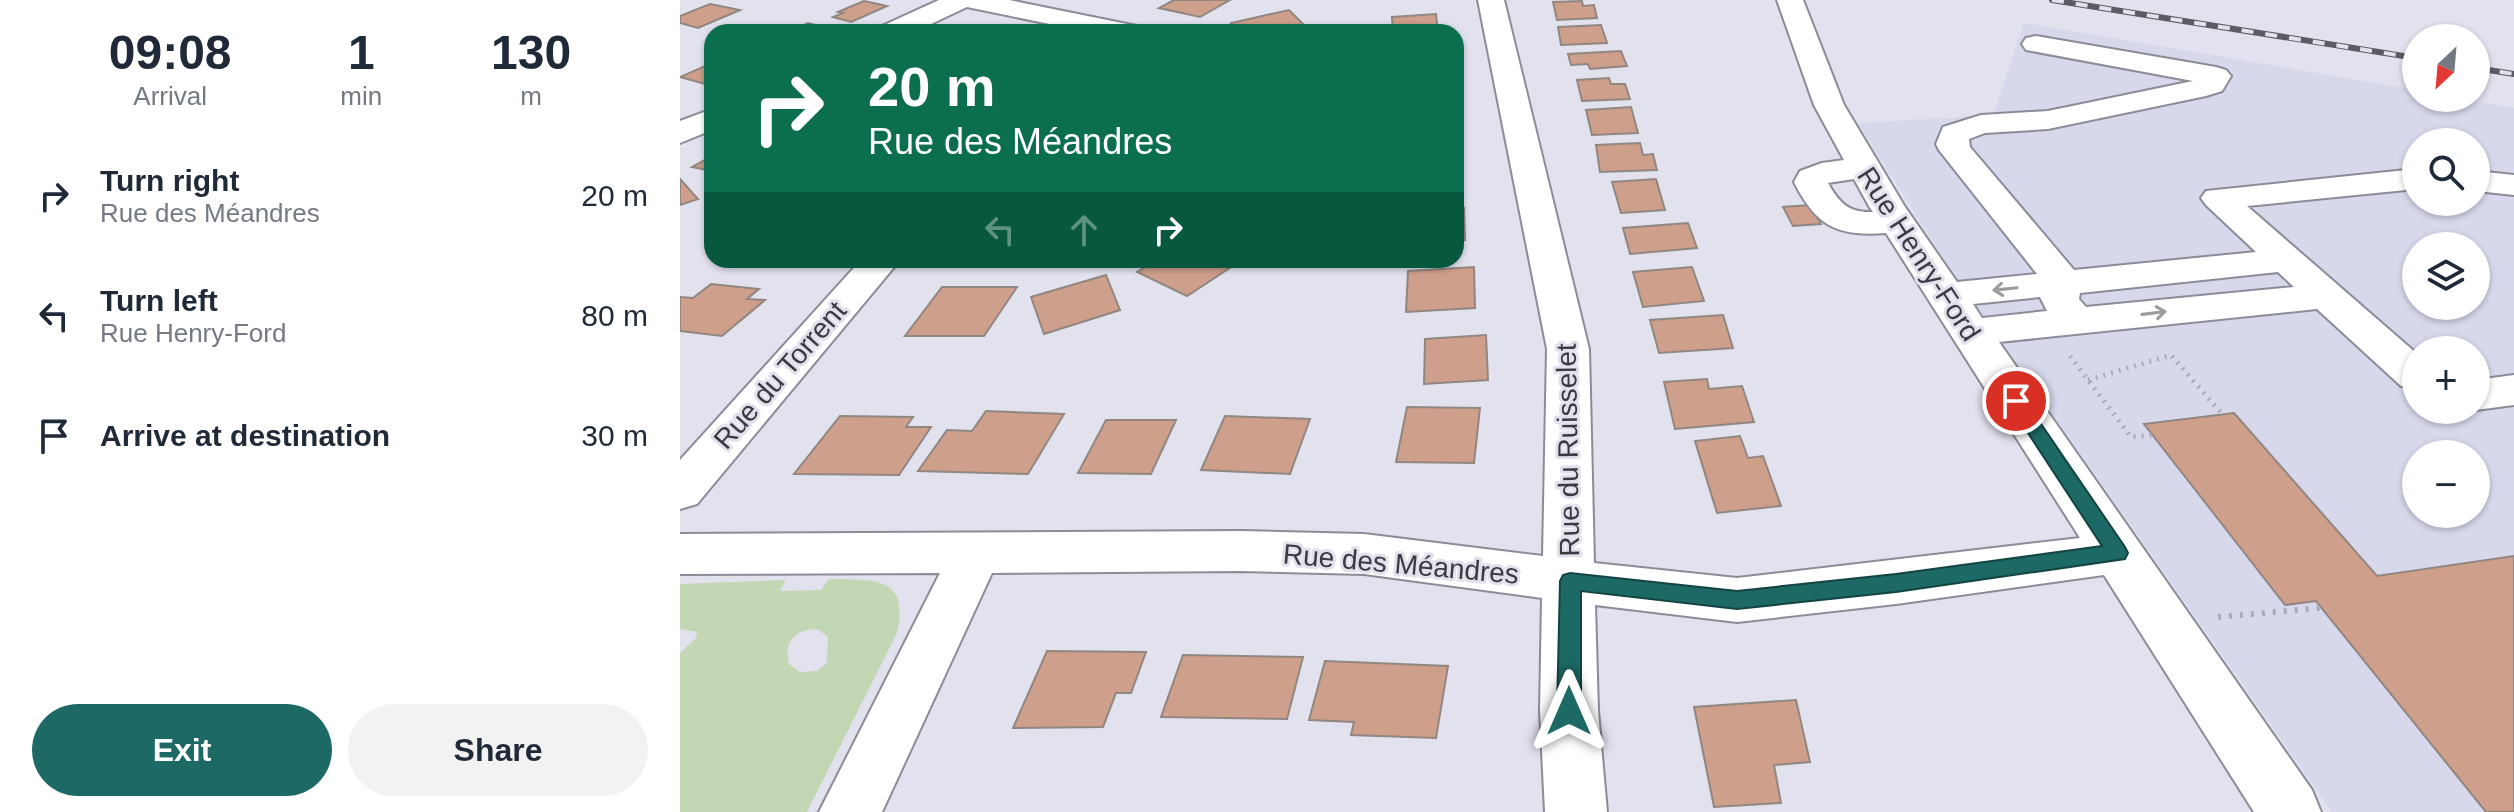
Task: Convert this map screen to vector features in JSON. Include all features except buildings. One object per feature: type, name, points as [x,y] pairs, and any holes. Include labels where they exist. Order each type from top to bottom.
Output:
[{"type":"street","points":[[909,24],[960,0]]},
{"type":"street","points":[[971,0],[1088,24]]},
{"type":"street","name":"Rue du Ruisselet","points":[[1491,0],[1566,334],[1571,395],[1569,711],[1576,812]]},
{"type":"street","name":"Rue Henry-Ford","points":[[1790,0],[1822,89],[1863,168],[2290,812]]},
{"type":"street","points":[[2036,44],[2216,76],[2212,85],[2206,87],[2048,120],[1981,124],[1954,134],[1952,144],[1955,150],[2064,282]]},
{"type":"street","points":[[680,133],[704,122]]},
{"type":"street","points":[[1863,168],[1816,175],[1811,182],[1828,212],[1838,220],[1856,223],[1896,221]]},
{"type":"street","points":[[2402,180],[2218,198],[2402,364]]},
{"type":"street","points":[[2490,182],[2514,185]]},
{"type":"street","points":[[1780,200],[1819,197]]},
{"type":"street","points":[[1945,295],[2284,260]]},
{"type":"street","name":"Rue du Torrent","points":[[680,491],[874,268]]},
{"type":"street","points":[[2064,282],[2059,300],[2072,338]]},
{"type":"street","points":[[1970,332],[2072,338],[2325,296]]},
{"type":"street","points":[[2490,393],[2514,390]]},
{"type":"street","name":"Rue des Méandres","points":[[680,554],[1241,551],[1364,554],[1737,600],[1896,583],[2117,553]]},
{"type":"street","points":[[850,812],[976,552]]},
{"type":"path","points":[[2072,338],[2088,380],[2131,437],[2152,435]]},
{"type":"path","points":[[2088,380],[2171,355],[2222,414]]},
{"type":"path","points":[[2213,617],[2321,608]]},
{"type":"shaded area","points":[[2024,23],[2402,88],[2402,112],[2490,112],[2490,104],[2514,108],[2514,812],[2332,812],[1944,259],[1858,123],[1993,115]]},
{"type":"green space","points":[[829,579],[874,581],[893,591],[900,614],[897,633],[807,812],[680,812],[680,653],[696,638],[697,632],[680,629],[680,584],[786,580],[780,591],[821,590]],"holes":[[[817,629],[828,637],[827,662],[818,671],[800,672],[789,664],[788,649],[797,634]]]},
{"type":"railway","points":[[2052,0],[2402,56]]},
{"type":"railway","points":[[2490,70],[2514,74]]},
{"type":"route","points":[[1569,711],[1570,581],[1737,600],[1896,583],[2117,553],[2016,401]]}]
